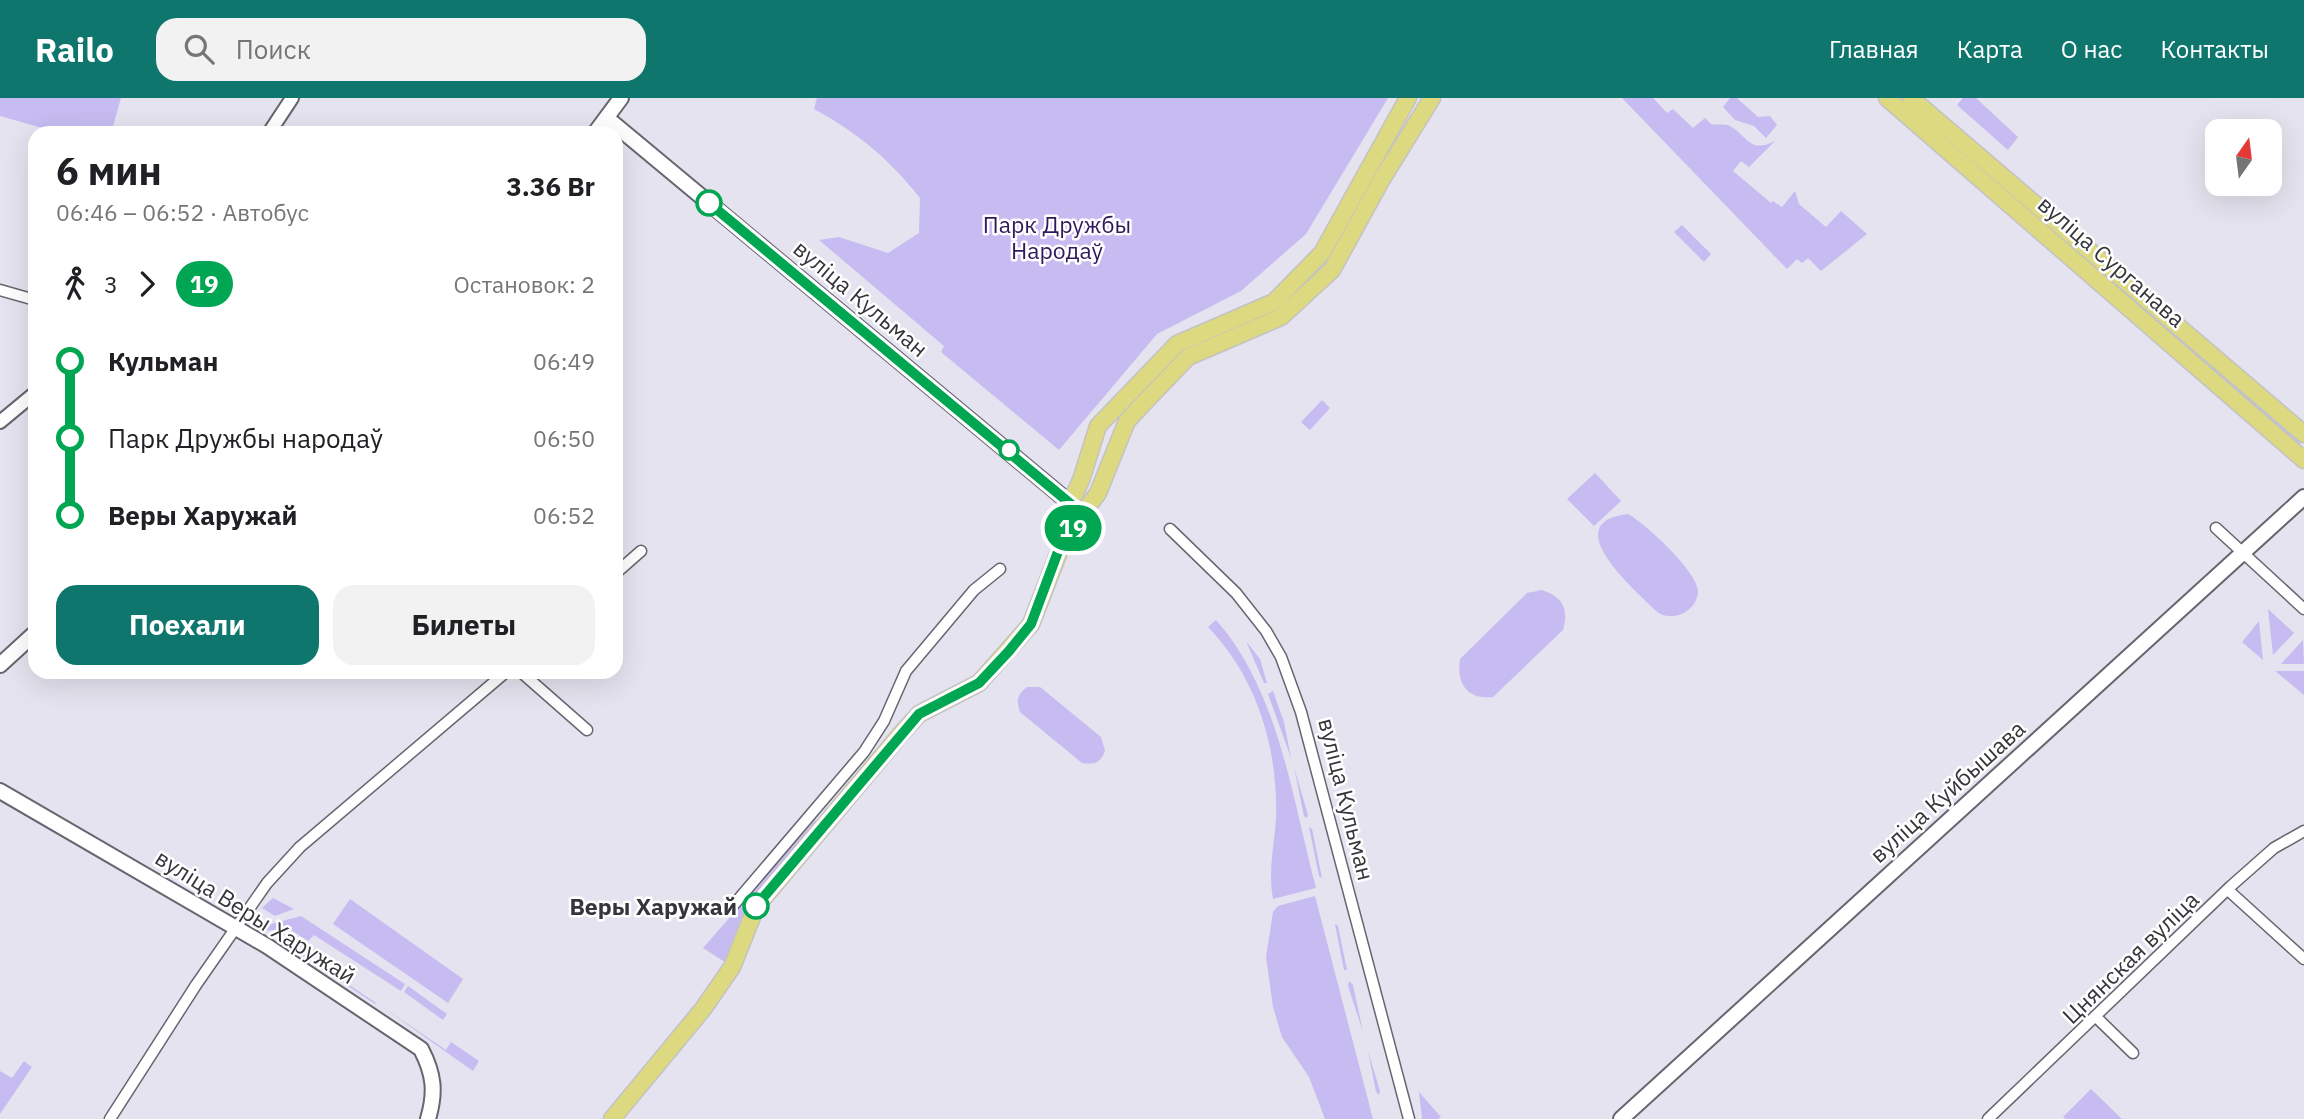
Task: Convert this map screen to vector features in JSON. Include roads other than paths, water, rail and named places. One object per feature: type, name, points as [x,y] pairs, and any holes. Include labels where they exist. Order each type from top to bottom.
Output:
[{"type":"main road","points":[[602,126],[621,98]]},
{"type":"main road","points":[[1070,504],[1081,480],[1098,426],[1177,344],[1274,302],[1322,253],[1408,98]]},
{"type":"main road","points":[[612,1119],[703,1009],[732,967],[756,907],[900,735],[919,714],[979,683],[1031,624],[1059,549],[1098,493],[1127,421],[1188,357],[1281,317],[1332,270],[1382,179],[1433,98]]},
{"type":"main road","name":"вуліца Сурганава","points":[[1887,98],[2304,460]]},
{"type":"main road","name":"вуліца Сурганава","points":[[1911,98],[2304,434]]},
{"type":"main road","name":"вуліца Кульман","points":[[608,119],[616,126]]},
{"type":"main road","name":"вуліца Кульман","points":[[623,132],[1084,515]]},
{"type":"main road","name":"вуліца Куйбышава","points":[[1621,1119],[2304,497]]},
{"type":"main road","points":[[0,665],[28,639]]},
{"type":"main road","name":"вуліца Веры Харужай","points":[[0,791],[237,928],[421,1049],[432,1070],[434,1086],[428,1119]]},
{"type":"street","points":[[274,126],[292,98]]},
{"type":"street","points":[[0,290],[28,298]]},
{"type":"street","points":[[0,422],[28,399]]},
{"type":"street","points":[[2216,528],[2304,609]]},
{"type":"street","name":"вуліца Кульман","points":[[1170,529],[1250,608],[1280,657],[1301,712],[1409,1119]]},
{"type":"street","points":[[623,567],[640,551]]},
{"type":"street","points":[[731,908],[873,739],[906,671],[974,590],[1000,569]]},
{"type":"street","points":[[110,1119],[196,985],[267,883],[300,847],[498,679]]},
{"type":"street","points":[[529,679],[587,730]]},
{"type":"street","name":"Цнянская вуліца","points":[[1988,1119],[2274,848],[2304,831]]},
{"type":"street","points":[[2228,890],[2304,959]]},
{"type":"street","points":[[2096,1017],[2133,1053]]},
{"type":"place","name":"Веры Харужай","points":[[756,906]]},
{"type":"park label","name":"Парк Дружбы Народаў","points":[[1057,237]]}]
